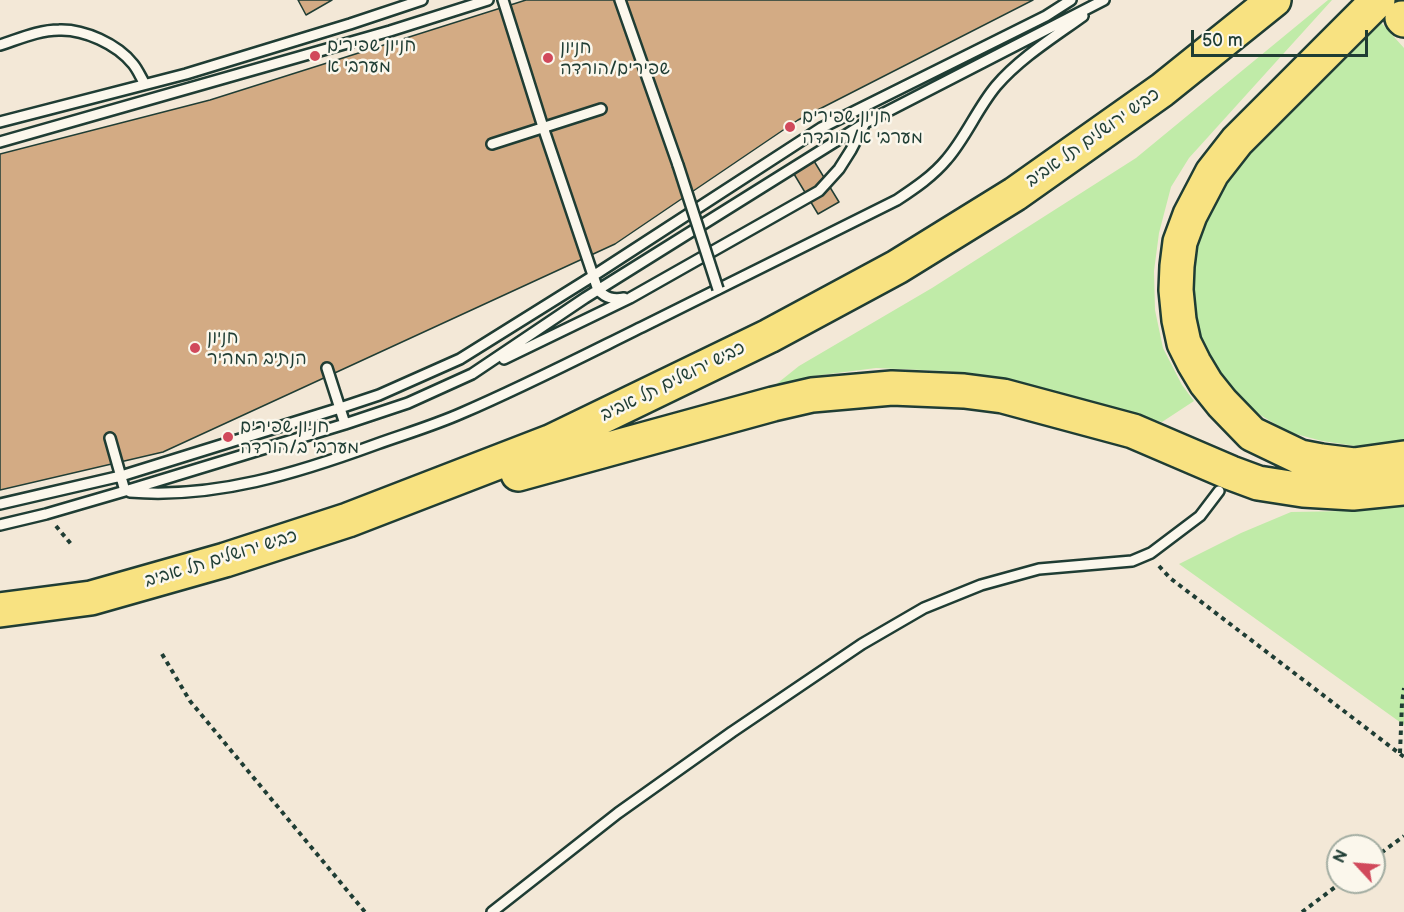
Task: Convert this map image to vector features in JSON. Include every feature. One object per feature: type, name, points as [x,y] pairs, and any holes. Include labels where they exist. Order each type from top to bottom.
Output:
[{"type":"highway","name":"כביש ירושלים תל אביב","points":[[0,610],[91,598],[225,560],[348,520],[550,442],[769,336],[897,267],[1015,194],[1162,90],[1274,0]]},
{"type":"highway","points":[[1395,13],[1237,141],[1212,173],[1190,215],[1180,242],[1176,266],[1176,290],[1184,343],[1194,363],[1222,403],[1252,434],[1300,457],[1321,461],[1354,465],[1404,458]]},
{"type":"highway","points":[[348,520],[773,404],[812,395],[892,388],[994,395],[1054,409],[1133,431],[1258,483],[1302,490],[1353,493],[1404,488]]},
{"type":"lane","points":[[0,122],[186,74],[422,0]]},
{"type":"lane","points":[[0,142],[390,31],[488,0]]},
{"type":"lane","points":[[503,0],[598,290],[605,297],[630,298]]},
{"type":"lane","points":[[0,504],[121,476],[340,408],[460,359],[821,128],[1046,16],[1071,0]]},
{"type":"lane","points":[[472,374],[598,290],[865,123],[1104,0]]},
{"type":"lane","points":[[125,491],[153,494],[183,493],[267,479],[336,459],[460,414],[540,378],[897,200],[925,181],[948,158],[981,105],[998,83],[1024,59],[1104,0]]},
{"type":"lane","points":[[622,4],[718,289]]},
{"type":"lane","points":[[0,45],[44,32],[74,31],[97,39],[121,52],[134,65],[145,84]]},
{"type":"lane","points":[[492,144],[601,109]]},
{"type":"lane","points":[[0,525],[125,491],[345,424],[408,403],[472,374],[630,298],[819,190],[839,170],[865,123]]},
{"type":"lane","points":[[327,368],[345,424]]},
{"type":"lane","points":[[110,438],[125,491]]},
{"type":"lane","points":[[492,912],[618,813],[722,739],[862,645],[924,608],[981,585],[1040,569],[1132,561],[1151,553],[1200,516],[1219,491]]},
{"type":"path","points":[[66,537],[71,544]]},
{"type":"path","points":[[1151,553],[1170,578],[1402,755]]},
{"type":"path","points":[[162,654],[190,701],[365,912]]},
{"type":"path","points":[[1402,755],[1404,688]]},
{"type":"path","points":[[1386,849],[1404,836]]},
{"type":"path","points":[[1302,912],[1326,894]]},
{"type":"green space","points":[[1328,0],[1332,0],[1189,158],[1171,187],[1159,233],[1154,271],[1155,310],[1163,348],[1182,385],[1194,401],[1162,422],[997,377],[944,371],[876,368],[814,376],[774,386],[799,366],[932,288],[1136,158]]},
{"type":"green space","points":[[1377,18],[1404,48],[1404,442],[1355,446],[1322,441],[1288,432],[1236,400],[1195,339],[1188,267],[1221,179]]},
{"type":"green space","points":[[1404,505],[1404,725],[1179,564],[1241,533],[1291,512],[1347,511]]},
{"type":"building","points":[[298,0],[332,0],[306,15]]},
{"type":"building","name":"חניון הנתיב המהיר","points":[[526,0],[1033,0],[798,120],[615,244],[163,452],[0,490],[0,154],[210,100]]},
{"type":"building","points":[[814,161],[839,202],[818,214],[794,174]]},
{"type":"place","name":"חניון שפירים מערבי א","points":[[315,56]]},
{"type":"place","name":"חניון שפירים/הורדה","points":[[548,58]]},
{"type":"place","name":"חניון שפירים מערבי א/הורדה","points":[[790,127]]},
{"type":"place","name":"חניון הנתיב המהיר","points":[[195,348]]},
{"type":"place","name":"חניון שפירים מערבי ב/הורדה","points":[[228,437]]}]
